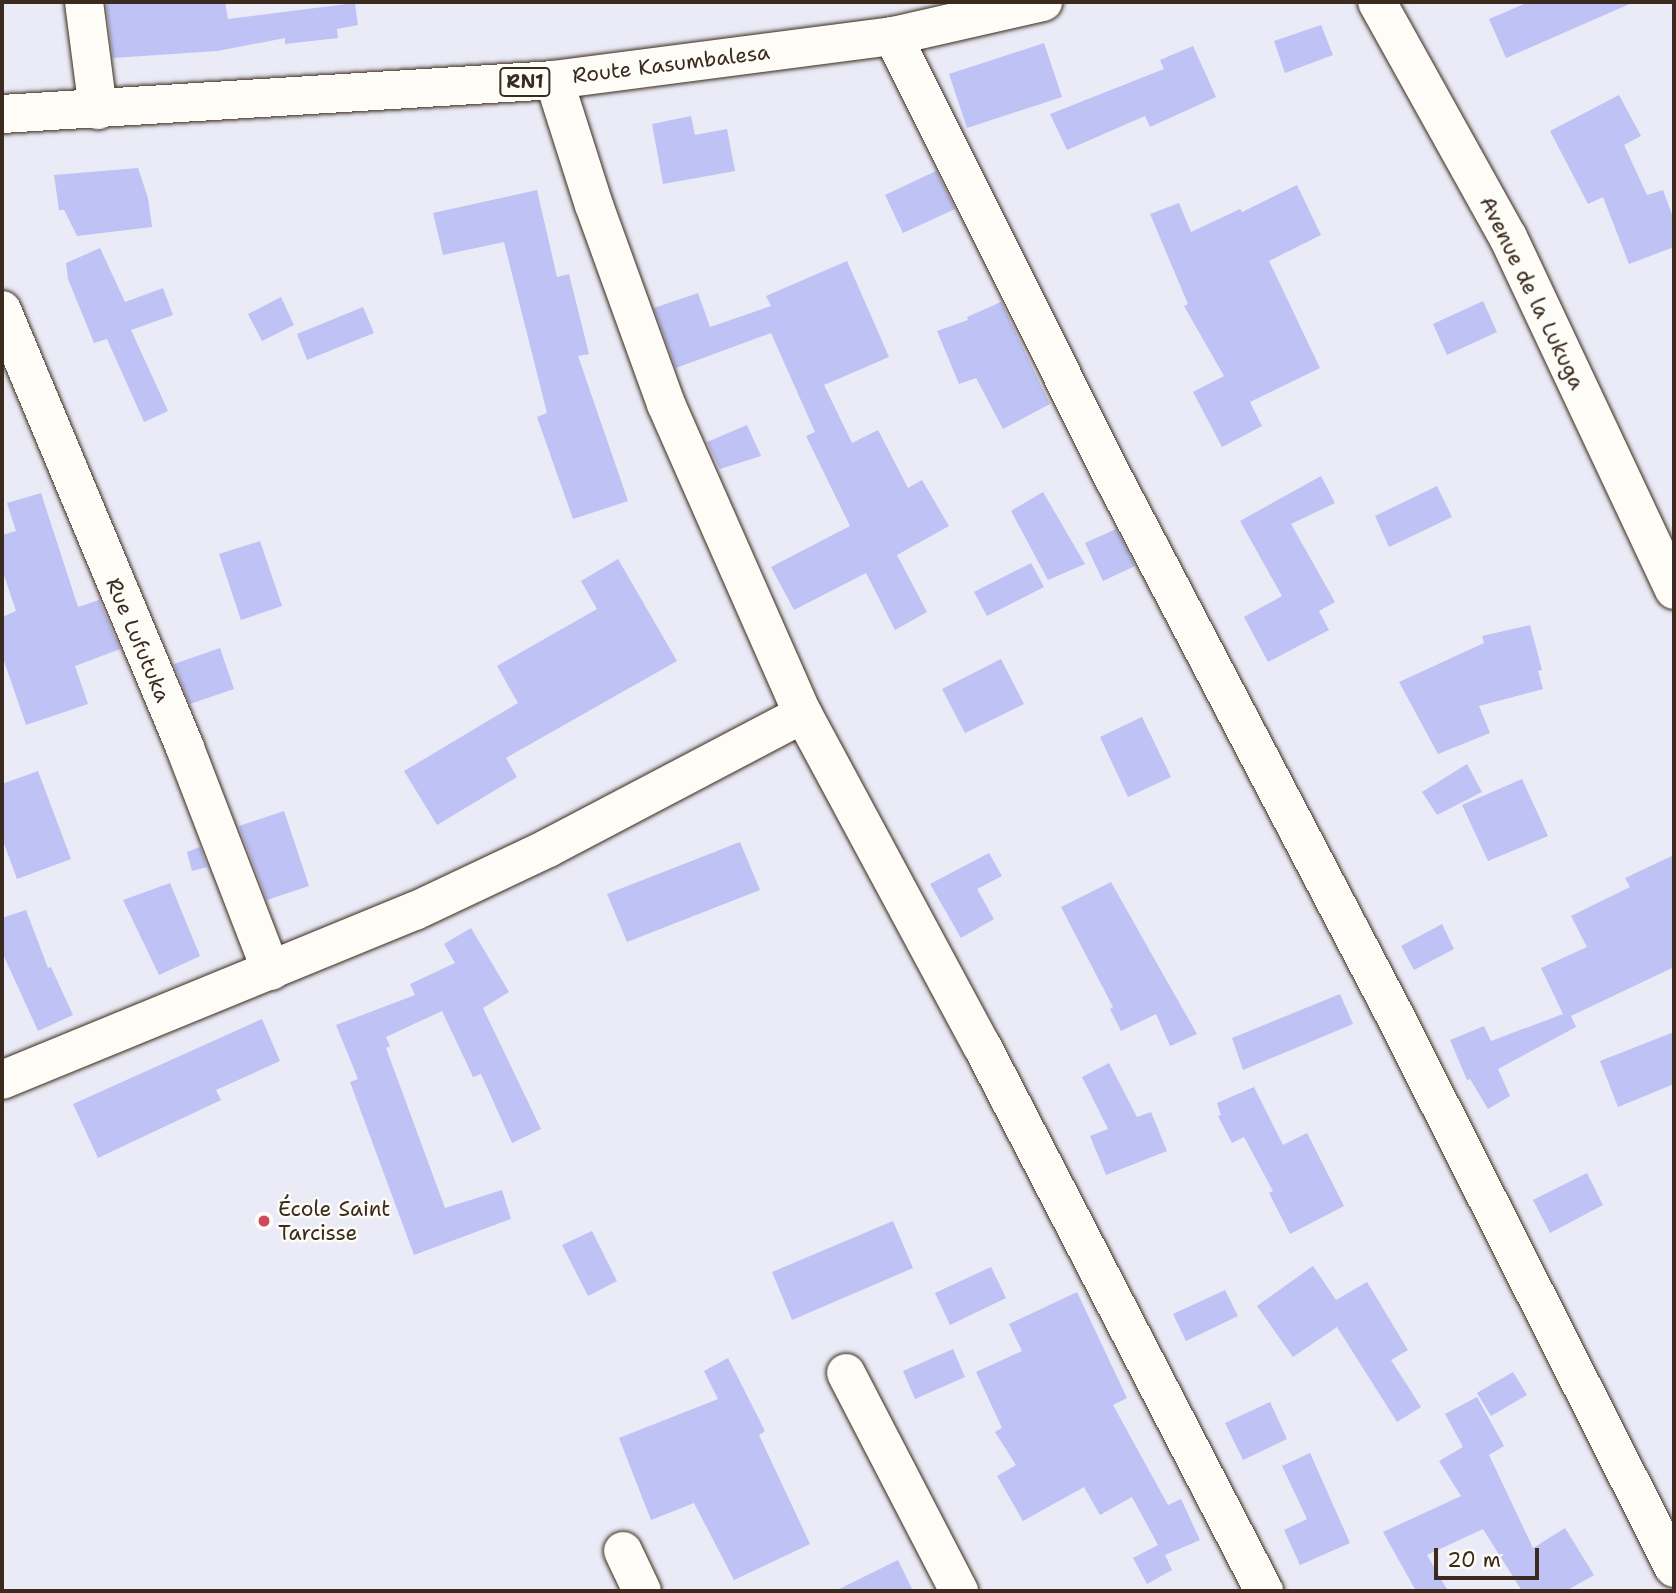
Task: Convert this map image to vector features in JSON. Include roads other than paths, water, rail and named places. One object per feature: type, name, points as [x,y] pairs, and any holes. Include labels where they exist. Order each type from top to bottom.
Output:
[{"type":"main road","points":[[84,2],[98,110]]},
{"type":"main road","name":"Route Kasumbalesa","points":[[2,114],[554,79],[893,36],[1043,2]]},
{"type":"main road","name":"Avenue de la Lukuga","points":[[1377,2],[1508,237],[1674,590]]},
{"type":"main road","points":[[893,36],[1115,481],[1392,1010],[1674,1568]]},
{"type":"main road","points":[[554,79],[594,205],[666,404],[803,714],[982,1046],[1264,1591]]},
{"type":"main road","name":"Rue Lufutuka","points":[[2,310],[185,748],[271,971]]},
{"type":"main road","points":[[2,1080],[415,911],[548,848],[803,714]]},
{"type":"main road","points":[[846,1373],[959,1591]]},
{"type":"main road","points":[[623,1551],[642,1591]]},
{"type":"place","name":"École Saint Tarcisse","points":[[264,1221]]}]
